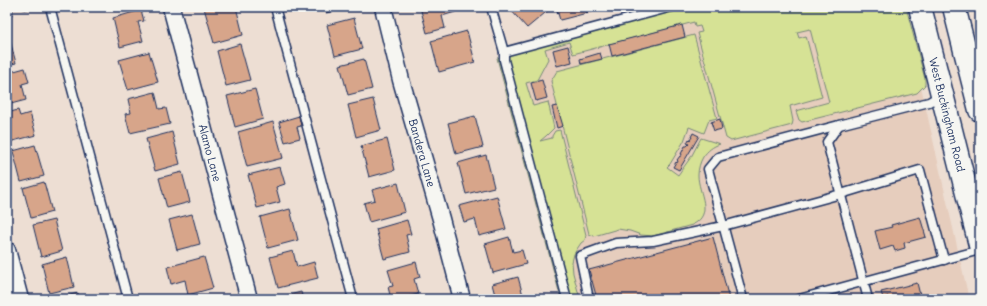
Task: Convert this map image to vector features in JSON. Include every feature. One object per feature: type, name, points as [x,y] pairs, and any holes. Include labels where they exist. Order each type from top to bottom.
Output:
[{"type":"main road","name":"West Buckingham Road","points":[[920,7],[980,245]]},
{"type":"main road","points":[[954,7],[977,85],[980,110]]},
{"type":"main road","points":[[942,94],[977,85]]},
{"type":"street","name":"Alamo Lane","points":[[171,7],[249,299]]},
{"type":"street","name":"Bandera Lane","points":[[383,7],[401,80],[441,219],[462,299]]},
{"type":"street","points":[[7,250],[20,299]]},
{"type":"lane","points":[[50,7],[128,299]]},
{"type":"lane","points":[[275,7],[353,299]]},
{"type":"lane","points":[[491,7],[504,52],[504,60],[567,299]]},
{"type":"lane","points":[[504,52],[672,7]]},
{"type":"lane","points":[[743,299],[708,169],[718,157],[929,102],[942,94]]},
{"type":"lane","points":[[839,125],[827,142],[868,299]]},
{"type":"lane","points":[[589,299],[580,256],[616,243],[652,241],[723,226],[841,194],[920,170],[944,260]]},
{"type":"lane","points":[[799,299],[980,250]]},
{"type":"shaded area","points":[[696,7],[903,7],[969,299],[573,299],[509,58]]},
{"type":"green space","points":[[685,7],[906,7],[925,79],[925,85],[917,93],[802,122],[799,120],[796,111],[829,102],[810,29],[797,32],[799,38],[806,36],[822,97],[790,106],[793,121],[792,125],[731,141],[726,138],[697,33],[702,32],[700,26],[695,27],[694,22],[573,54],[569,42],[545,49],[548,59],[537,80],[526,83],[533,106],[548,102],[554,128],[540,141],[552,138],[555,131],[560,130],[586,235],[585,240],[581,243],[574,254],[572,262],[573,273],[580,299],[561,299],[497,58]]},
{"type":"green space","points":[[694,35],[717,118],[709,120],[704,133],[689,127],[684,141],[667,167],[678,175],[691,157],[701,138],[720,144],[713,147],[706,153],[699,168],[699,182],[704,203],[703,215],[692,225],[653,236],[641,235],[618,229],[594,236],[589,234],[551,81],[557,71]]},
{"type":"building","points":[[7,7],[12,7],[13,14],[7,15]]},
{"type":"building","points":[[23,7],[36,7],[24,10]]},
{"type":"building","points":[[236,7],[243,35],[214,43],[204,8]]},
{"type":"building","points":[[325,7],[349,7],[326,13]]},
{"type":"building","points":[[420,7],[462,7],[462,10],[442,16],[445,28],[427,33]]},
{"type":"building","points":[[556,7],[585,7],[587,13],[560,20]]},
{"type":"building","points":[[585,7],[608,7],[587,13]]},
{"type":"building","points":[[509,8],[551,8],[527,28]]},
{"type":"building","points":[[141,10],[144,21],[138,22],[143,41],[120,47],[113,18]]},
{"type":"building","points":[[354,18],[362,49],[335,56],[327,25]]},
{"type":"building","points":[[682,25],[685,37],[612,56],[609,44]]},
{"type":"building","points":[[467,31],[475,62],[439,72],[431,41]]},
{"type":"building","points":[[7,33],[16,63],[7,65]]},
{"type":"building","points":[[240,44],[250,80],[226,86],[217,51]]},
{"type":"building","points":[[568,46],[572,62],[557,66],[553,50]]},
{"type":"building","points":[[149,52],[158,82],[128,90],[119,60]]},
{"type":"building","points":[[600,53],[602,59],[581,64],[580,59]]},
{"type":"building","points":[[364,59],[372,89],[348,95],[340,65]]},
{"type":"building","points":[[25,68],[29,82],[22,84],[26,100],[7,105],[7,73]]},
{"type":"building","points":[[542,80],[547,98],[536,101],[531,83]]},
{"type":"building","points":[[255,89],[263,119],[235,127],[227,96]]},
{"type":"building","points":[[155,92],[159,109],[166,108],[170,124],[130,133],[125,114],[131,113],[128,99]]},
{"type":"building","points":[[373,99],[381,130],[356,137],[348,105]]},
{"type":"building","points":[[557,106],[563,126],[557,128],[552,107]]},
{"type":"building","points":[[18,110],[20,116],[30,113],[36,135],[9,142],[7,135],[7,113]]},
{"type":"building","points":[[299,116],[301,126],[297,127],[300,138],[285,142],[279,122]]},
{"type":"building","points":[[475,116],[483,147],[456,154],[448,123]]},
{"type":"building","points":[[720,119],[722,129],[714,131],[711,122]]},
{"type":"building","points":[[273,122],[283,158],[247,167],[238,132]]},
{"type":"building","points":[[172,132],[180,164],[155,171],[146,139]]},
{"type":"building","points":[[693,133],[699,136],[679,170],[673,167],[681,156],[685,146],[689,144],[687,143],[692,137]]},
{"type":"building","points":[[387,139],[395,170],[369,177],[361,146]]},
{"type":"building","points":[[35,145],[44,176],[21,182],[13,151]]},
{"type":"building","points":[[486,155],[494,187],[466,194],[458,163]]},
{"type":"building","points":[[280,167],[285,184],[276,187],[280,202],[257,208],[248,175]]},
{"type":"building","points":[[182,172],[190,202],[167,208],[159,178]]},
{"type":"building","points":[[44,182],[52,212],[31,218],[23,188]]},
{"type":"building","points":[[398,183],[405,212],[369,222],[364,203],[375,200],[372,190]]},
{"type":"building","points":[[497,196],[506,229],[479,236],[475,219],[464,222],[459,206]]},
{"type":"building","points":[[290,209],[298,240],[268,248],[260,217]]},
{"type":"building","points":[[192,214],[200,244],[177,250],[169,220]]},
{"type":"building","points":[[920,217],[926,237],[904,243],[905,248],[895,251],[893,246],[880,250],[875,231],[892,227],[891,225]]},
{"type":"building","points":[[54,220],[62,251],[41,257],[33,225]]},
{"type":"building","points":[[407,220],[411,234],[406,235],[410,252],[384,259],[376,229]]},
{"type":"building","points":[[509,237],[513,252],[522,250],[526,264],[493,273],[485,244]]},
{"type":"building","points":[[713,237],[729,299],[597,299],[589,270]]},
{"type":"building","points":[[293,251],[297,267],[314,262],[318,278],[278,288],[270,257]]},
{"type":"building","points":[[67,257],[74,287],[49,293],[42,264]]},
{"type":"building","points":[[204,257],[213,288],[188,295],[185,280],[171,284],[167,267]]},
{"type":"building","points":[[416,262],[420,277],[414,279],[418,294],[400,299],[391,299],[388,287],[393,286],[388,270]]},
{"type":"building","points":[[518,277],[524,299],[496,299],[492,284]]},
{"type":"building","points":[[917,283],[921,299],[888,299],[888,296],[883,298],[881,292]]},
{"type":"building","points":[[301,292],[303,299],[281,299],[281,297]]},
{"type":"building","points":[[78,293],[80,299],[54,299]]}]
